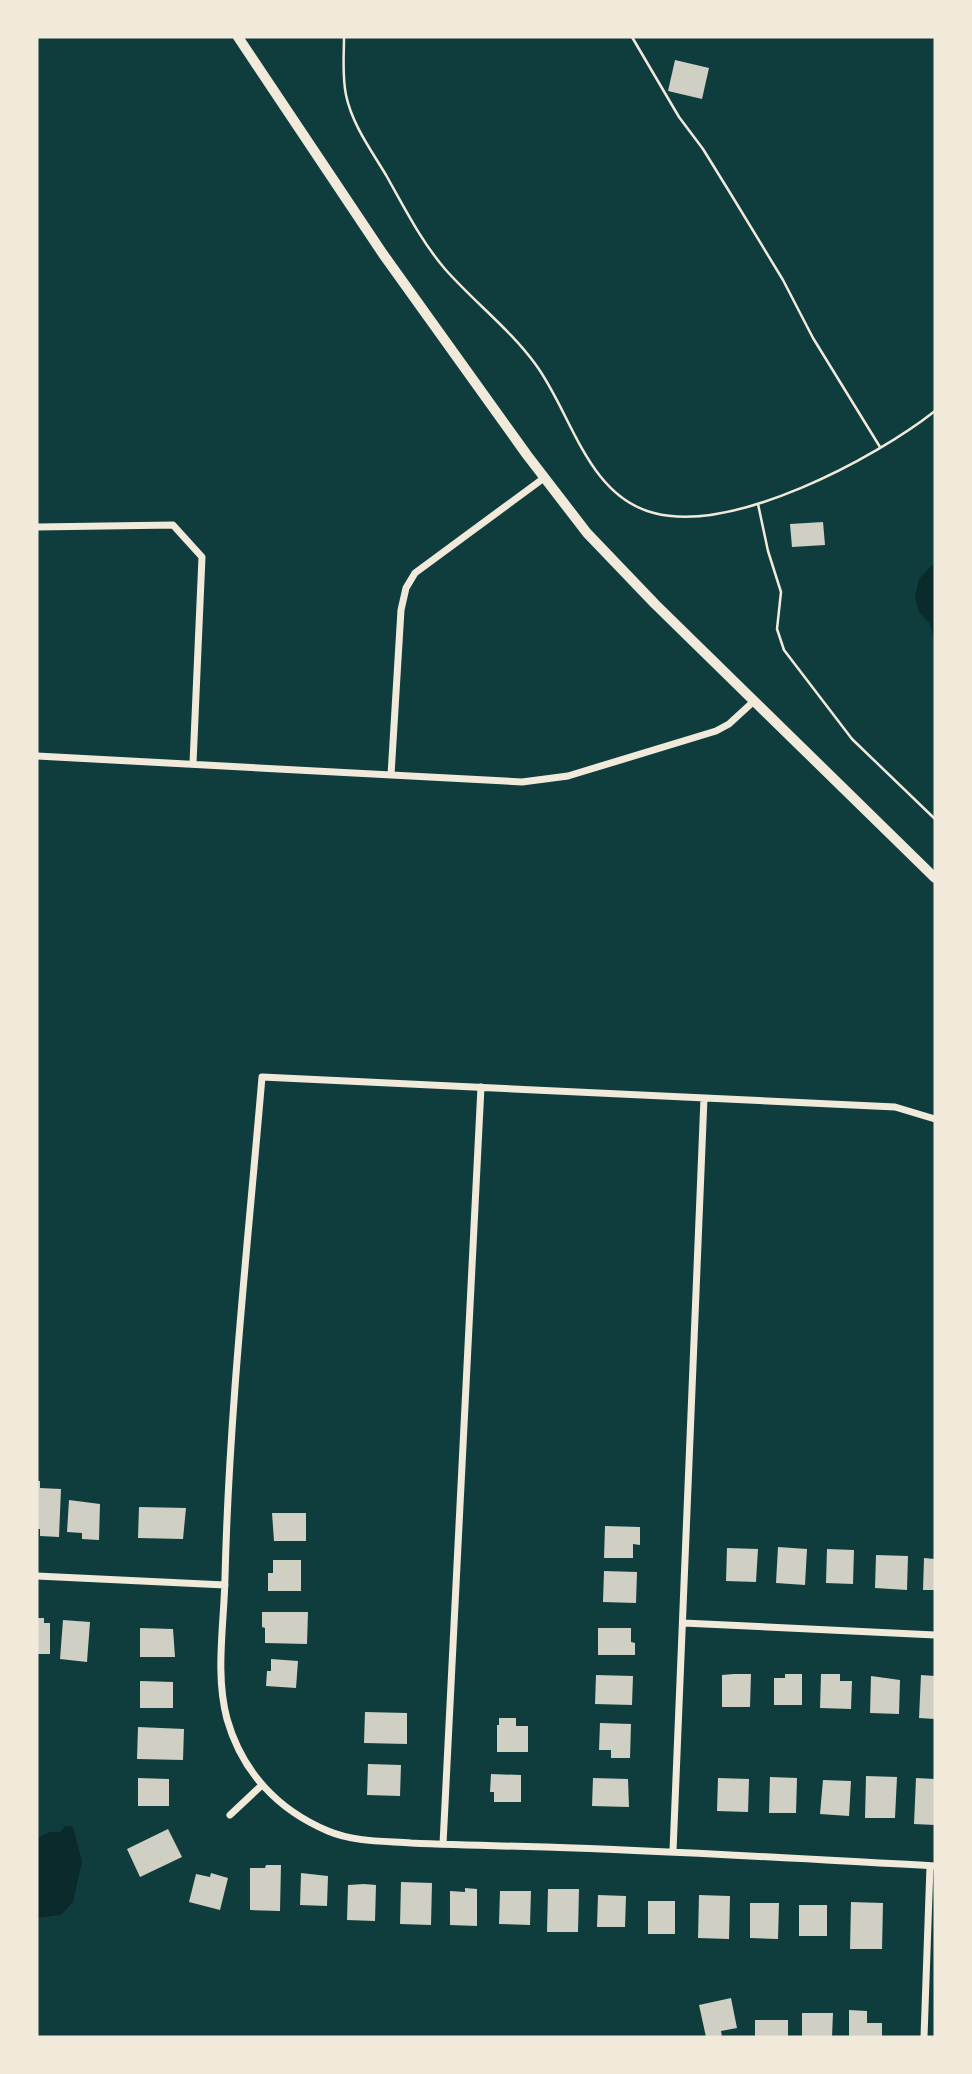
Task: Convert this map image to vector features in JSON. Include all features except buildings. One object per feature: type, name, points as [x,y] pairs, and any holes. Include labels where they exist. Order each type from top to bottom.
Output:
[{"type":"street","points":[[238,37],[383,254],[544,478],[587,533],[617,566],[935,878]]},
{"type":"street","points":[[391,775],[401,610],[406,587],[415,573],[544,478]]},
{"type":"street","points":[[37,527],[173,525],[202,557],[193,763]]},
{"type":"street","points":[[37,756],[522,782],[568,776],[716,731],[729,724],[754,701]]},
{"type":"street","points":[[923,2037],[933,1866],[673,1851],[443,1844],[352,1838],[328,1831],[299,1817],[279,1803],[262,1786],[237,1748],[224,1706],[221,1684],[227,1494],[262,1077],[895,1107],[935,1119]]},
{"type":"street","points":[[443,1844],[481,1087]]},
{"type":"street","points":[[673,1851],[704,1098]]},
{"type":"street","points":[[37,1576],[225,1585]]},
{"type":"street","points":[[683,1623],[935,1635]]},
{"type":"street","points":[[230,1815],[262,1786]]},
{"type":"path","points":[[344,37],[344,78],[350,108],[414,225],[444,267],[535,363],[552,389],[586,456],[604,481],[627,501],[655,514],[686,517],[734,512],[807,485],[881,448],[935,411]]},
{"type":"path","points":[[632,37],[679,117],[703,149],[740,208],[783,280],[813,338],[881,448]]},
{"type":"path","points":[[758,504],[768,551],[781,592],[778,635],[784,650],[852,739],[935,819]]},
{"type":"water","points":[[935,562],[935,645],[930,624],[919,612],[915,597],[919,579]]},
{"type":"water","points":[[65,1826],[73,1827],[82,1861],[73,1902],[61,1915],[37,1918],[37,1838],[50,1832],[60,1832]]}]
